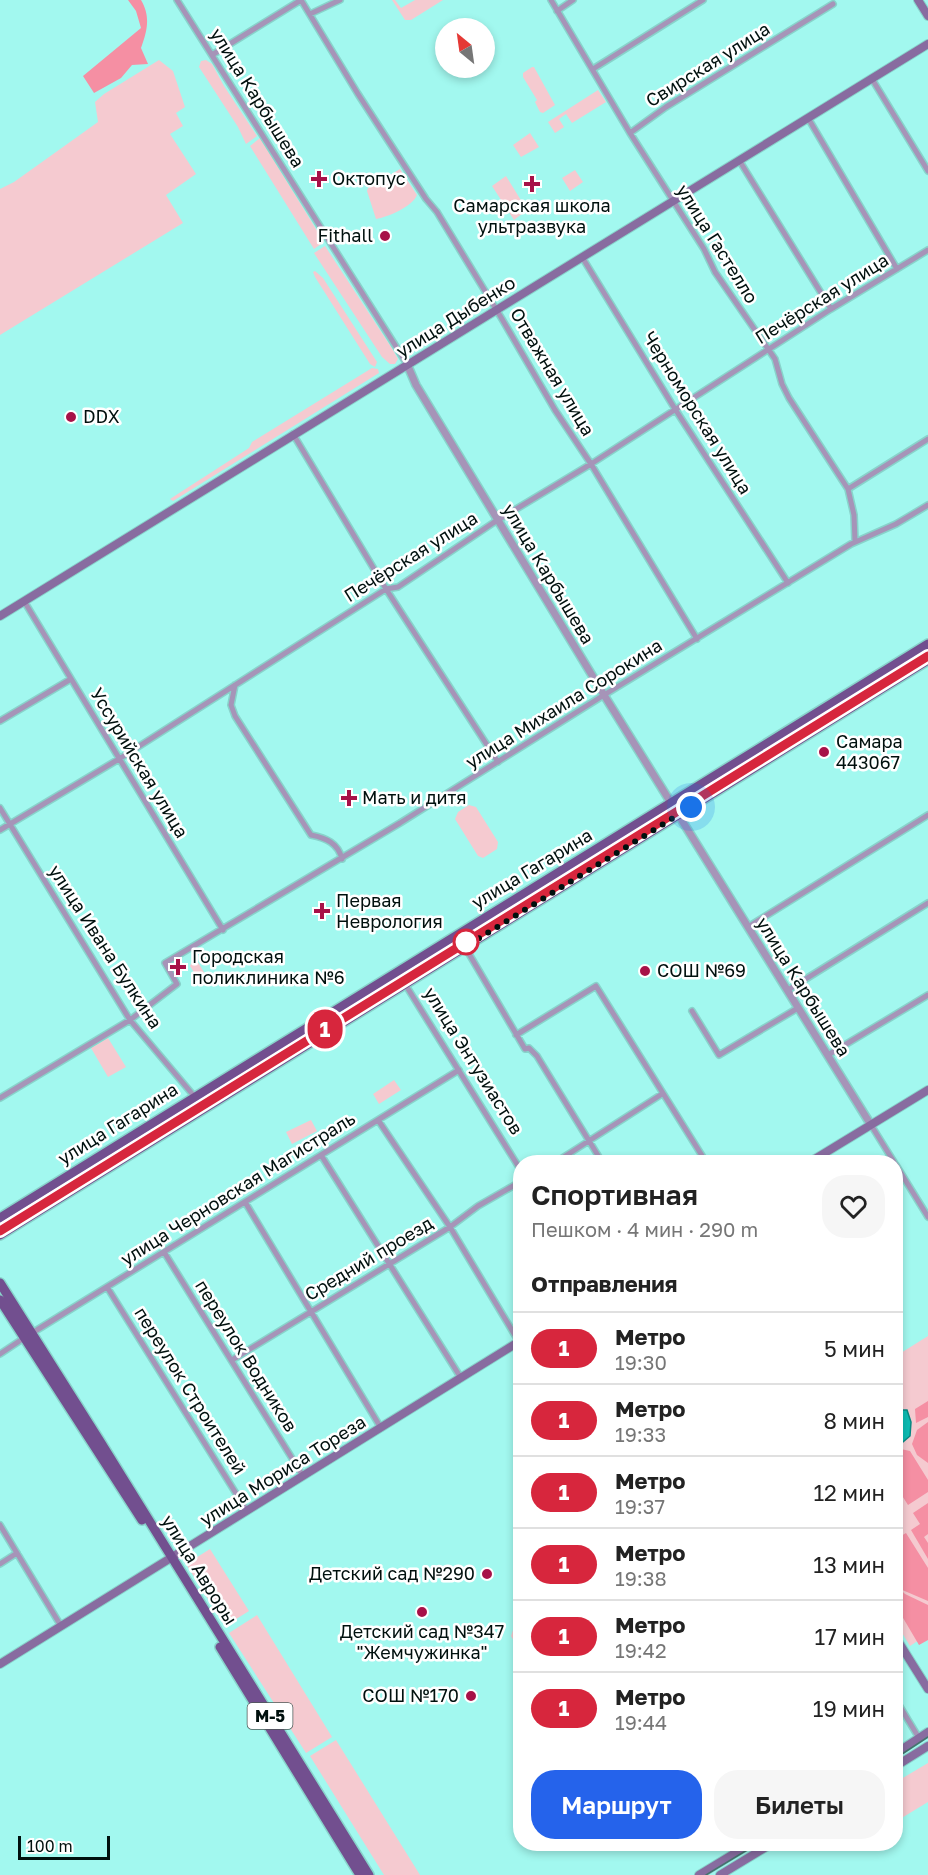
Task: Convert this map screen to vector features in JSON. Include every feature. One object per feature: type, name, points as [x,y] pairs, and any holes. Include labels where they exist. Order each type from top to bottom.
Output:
[{"type":"main road","points":[[918,0],[928,16]]},
{"type":"main road","name":"улица Дыбенко","points":[[0,616],[928,45]]},
{"type":"main road","name":"улица Гагарина","points":[[0,1218],[928,644]]},
{"type":"main road","name":"улица Гагарина","points":[[0,1235],[928,660]]},
{"type":"main road","points":[[695,787],[703,799]]},
{"type":"main road","name":"улица Энтузиастов","points":[[397,971],[405,984]]},
{"type":"main road","points":[[822,1155],[928,1090]]},
{"type":"main road","name":"улица Авроры","points":[[0,1283],[28,1336],[369,1875]]},
{"type":"main road","name":"улица Авроры","points":[[0,1300],[28,1336]]},
{"type":"main road","name":"улица Мориса Тореза","points":[[0,1664],[513,1346]]},
{"type":"main road","name":"улица Авроры","points":[[170,1559],[360,1875]]},
{"type":"main road","points":[[903,1649],[928,1689]]},
{"type":"main road","points":[[903,1748],[928,1732]]},
{"type":"main road","points":[[903,1762],[928,1746]]},
{"type":"main road","points":[[699,1875],[738,1851]]},
{"type":"main road","points":[[720,1875],[759,1851]]},
{"type":"street","name":"улица Карбышева","points":[[178,0],[407,364],[416,385],[604,695],[889,1155]]},
{"type":"street","points":[[212,55],[301,0]]},
{"type":"street","name":"Отважная улица","points":[[301,0],[358,94],[426,199],[437,212],[555,410],[591,464],[697,639]]},
{"type":"street","points":[[309,15],[340,0]]},
{"type":"street","name":"улица Гастелло","points":[[551,0],[630,133],[704,249],[715,272],[775,359],[782,384],[789,398],[848,489],[855,515],[855,541]]},
{"type":"street","points":[[557,10],[573,0]]},
{"type":"street","points":[[592,69],[703,0]]},
{"type":"street","name":"Свирская улица","points":[[630,133],[666,107],[833,4]]},
{"type":"street","points":[[872,79],[928,171]]},
{"type":"street","points":[[808,118],[897,269]]},
{"type":"street","points":[[740,160],[831,309]]},
{"type":"street","name":"Печёрская улица","points":[[0,830],[119,759],[386,589],[398,587],[498,520],[591,464],[831,309],[928,250]]},
{"type":"street","name":"Черноморская улица","points":[[582,257],[675,409],[788,583]]},
{"type":"street","points":[[293,434],[386,589],[498,762]]},
{"type":"street","points":[[848,489],[928,439]]},
{"type":"street","name":"улица Михаила Сорокина","points":[[130,1020],[177,984],[165,963],[342,859],[855,541],[896,524],[928,505]]},
{"type":"street","name":"Уссурийская улица","points":[[24,601],[223,930]]},
{"type":"street","points":[[0,722],[70,679]]},
{"type":"street","points":[[235,685],[231,705],[235,716],[311,835],[324,838],[335,845],[342,859]]},
{"type":"street","name":"улица Ивана Булкина","points":[[0,808],[130,1020],[194,1096]]},
{"type":"street","points":[[748,927],[928,815]]},
{"type":"street","points":[[788,990],[928,903]]},
{"type":"street","points":[[465,947],[516,1035],[525,1049],[529,1048],[537,1056],[597,1155]]},
{"type":"street","name":"улица Энтузиастов","points":[[405,984],[513,1158]]},
{"type":"street","points":[[516,1035],[596,986],[701,1155]]},
{"type":"street","points":[[828,1055],[928,995]]},
{"type":"street","points":[[692,1011],[719,1055],[798,1008]]},
{"type":"street","points":[[0,1098],[130,1020]]},
{"type":"street","name":"улица Черновская Магистраль","points":[[0,1354],[459,1070]]},
{"type":"street","points":[[568,1155],[662,1094]]},
{"type":"street","points":[[378,1120],[450,1227],[513,1330]]},
{"type":"street","points":[[321,1155],[461,1378]]},
{"type":"street","name":"улица Карбышева","points":[[903,1177],[928,1217]]},
{"type":"street","name":"Средний проезд","points":[[232,1360],[513,1186]]},
{"type":"street","points":[[245,1202],[381,1428]]},
{"type":"street","name":"переулок Водников","points":[[164,1252],[303,1476]]},
{"type":"street","name":"переулок Строителей","points":[[107,1287],[247,1511]]},
{"type":"street","points":[[0,1525],[62,1626]]},
{"type":"street","points":[[0,1564],[17,1553]]},
{"type":"street","points":[[903,1712],[919,1738]]},
{"type":"shaded area","points":[[128,0],[141,0],[146,12],[146,30],[141,48],[148,64],[132,65],[121,78],[94,93],[83,76],[141,28],[136,11]]},
{"type":"shaded area","points":[[392,0],[395,0],[401,8],[415,0],[443,0],[411,20],[405,20]]},
{"type":"shaded area","points":[[159,60],[173,71],[185,107],[176,113],[183,126],[170,134],[196,174],[166,195],[183,223],[0,335],[0,189],[14,182],[98,122],[95,102]]},
{"type":"shaded area","points":[[206,60],[212,64],[257,136],[246,144],[238,127],[199,67],[201,61]]},
{"type":"shaded area","points":[[532,67],[555,105],[543,113],[540,112],[535,102],[537,100],[523,77],[523,73]]},
{"type":"shaded area","points":[[598,90],[606,102],[572,123],[566,114],[559,119],[564,127],[555,133],[548,122]]},
{"type":"shaded area","points":[[530,133],[539,147],[521,157],[513,145]]},
{"type":"shaded area","points":[[260,138],[324,242],[314,249],[250,146]]},
{"type":"shaded area","points":[[400,169],[417,195],[405,207],[393,214],[376,219],[368,188]]},
{"type":"shaded area","points":[[575,170],[583,182],[570,191],[562,178]]},
{"type":"shaded area","points":[[506,176],[527,210],[514,220],[492,186]]},
{"type":"shaded area","points":[[325,246],[393,350],[398,359],[395,364],[390,364],[382,357],[314,253]]},
{"type":"shaded area","points":[[315,271],[323,278],[377,362],[375,367],[370,364],[315,277],[313,272]]},
{"type":"shaded area","points":[[372,368],[378,369],[379,373],[173,501],[170,499],[249,448],[252,442]]},
{"type":"shaded area","points":[[928,649],[928,654],[705,792],[702,791],[702,788]]},
{"type":"shaded area","points":[[469,805],[476,807],[498,842],[497,849],[483,858],[478,856],[455,819],[458,812]]},
{"type":"shaded area","points":[[663,813],[666,817],[418,971],[415,970],[415,966]]},
{"type":"shaded area","points":[[196,959],[210,982],[202,985],[190,966]]},
{"type":"shaded area","points":[[372,992],[375,996],[0,1230],[0,1224]]},
{"type":"shaded area","points":[[108,1038],[126,1067],[108,1077],[91,1048]]},
{"type":"shaded area","points":[[394,1080],[401,1090],[379,1104],[373,1094]]},
{"type":"shaded area","points":[[311,1120],[317,1131],[292,1144],[286,1132]]},
{"type":"shaded area","points":[[928,1336],[928,1634],[910,1646],[903,1634],[903,1352]]},
{"type":"shaded area","points":[[928,1401],[928,1417],[916,1423],[915,1409]]},
{"type":"shaded area","points":[[928,1422],[928,1463],[917,1455],[912,1444],[917,1430]]},
{"type":"shaded area","points":[[903,1450],[910,1451],[928,1480],[928,1492],[908,1505],[903,1497]]},
{"type":"shaded area","points":[[928,1503],[928,1534],[924,1537],[928,1543],[928,1559],[911,1530],[920,1524],[913,1513]]},
{"type":"shaded area","points":[[906,1533],[928,1568],[928,1601],[903,1590],[903,1535]]},
{"type":"shaded area","points":[[210,1549],[249,1611],[225,1626],[186,1564]]},
{"type":"shaded area","points":[[903,1592],[928,1605],[928,1640],[919,1645],[903,1618]]},
{"type":"shaded area","points":[[257,1615],[332,1737],[306,1753],[229,1633]]},
{"type":"shaded area","points":[[336,1740],[420,1875],[384,1875],[310,1756]]},
{"type":"shaded area","points":[[928,1763],[928,1802],[903,1817],[903,1778]]},
{"type":"water","points":[[903,1410],[907,1410],[911,1422],[910,1436],[903,1442]]},
{"type":"tram line","points":[[903,1753],[928,1737]]},
{"type":"tram line","points":[[706,1875],[745,1851]]},
{"type":"metro line","name":"1","points":[[0,1231],[928,656]]},
{"type":"place","name":"Октопус","points":[[319,179]]},
{"type":"place","name":"Самарская школа ультразвука","points":[[532,184]]},
{"type":"place","name":"Fithall","points":[[385,236]]},
{"type":"place","name":"DDX","points":[[71,417]]},
{"type":"place","name":"Самара 443067","points":[[824,752]]},
{"type":"place","name":"Мать и дитя","points":[[349,798]]},
{"type":"place","name":"Первая Неврология","points":[[322,911]]},
{"type":"place","name":"Городская поликлиника №6","points":[[178,967]]},
{"type":"place","name":"СОШ №69","points":[[645,971]]},
{"type":"place","name":"Детский сад №290","points":[[487,1574]]},
{"type":"place","name":"Детский сад №347 \"Жемчужинка\"","points":[[422,1612]]},
{"type":"place","name":"СОШ №170","points":[[471,1696]]},
{"type":"route","points":[[466,942],[465,947],[691,807]]}]
